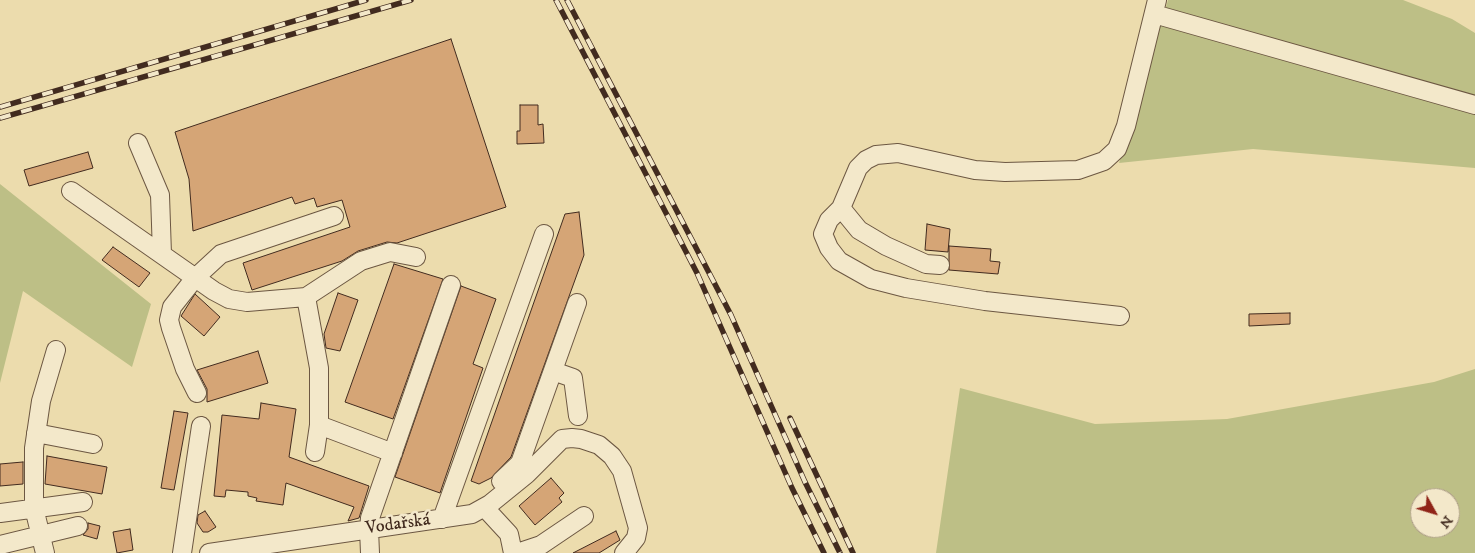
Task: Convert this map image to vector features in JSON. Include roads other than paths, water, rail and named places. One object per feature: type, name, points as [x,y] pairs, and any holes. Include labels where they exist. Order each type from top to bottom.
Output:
[{"type":"street","points":[[1120,316],[976,300],[871,279],[839,261],[824,241],[825,227],[841,208],[858,168],[866,160],[888,153],[906,154],[975,170],[1005,172],[1078,170],[1104,161],[1117,149],[1126,126],[1156,7],[1475,105]]},
{"type":"street","points":[[138,143],[160,195],[162,254]]},
{"type":"street","points":[[71,191],[196,278],[229,298],[247,302],[306,297],[361,261],[390,252],[416,257]]},
{"type":"street","points":[[841,208],[859,230],[886,246],[926,264],[940,265]]},
{"type":"street","points":[[197,393],[185,369],[169,320],[172,307],[196,278],[221,254],[334,216]]},
{"type":"street","points":[[442,518],[544,234]]},
{"type":"street","points":[[370,553],[370,518],[450,285]]},
{"type":"street","points":[[306,297],[319,368],[319,425],[315,452]]},
{"type":"street","points":[[513,553],[509,534],[480,510],[480,498],[517,467],[577,303]]},
{"type":"street","points":[[45,553],[34,508],[34,448],[41,401],[56,350]]},
{"type":"street","points":[[553,371],[573,378],[578,416]]},
{"type":"street","points":[[319,425],[392,453]]},
{"type":"street","points":[[182,553],[201,426]]},
{"type":"street","points":[[36,433],[93,444]]},
{"type":"street","name":"Vodařská","points":[[209,553],[282,548],[369,529],[480,510],[527,474],[562,440],[581,438],[600,445],[612,456],[622,471],[638,528],[636,538],[624,553]]},
{"type":"street","points":[[0,513],[83,502]]},
{"type":"street","points":[[517,553],[541,545],[584,516]]},
{"type":"street","points":[[0,545],[78,526]]},
{"type":"railway","points":[[0,107],[366,0]]},
{"type":"railway","points":[[0,118],[411,0]]},
{"type":"railway","points":[[556,0],[697,273],[792,488],[824,553]]},
{"type":"railway","points":[[567,0],[731,315],[805,482],[840,553]]},
{"type":"railway","points":[[790,418],[853,553]]}]
